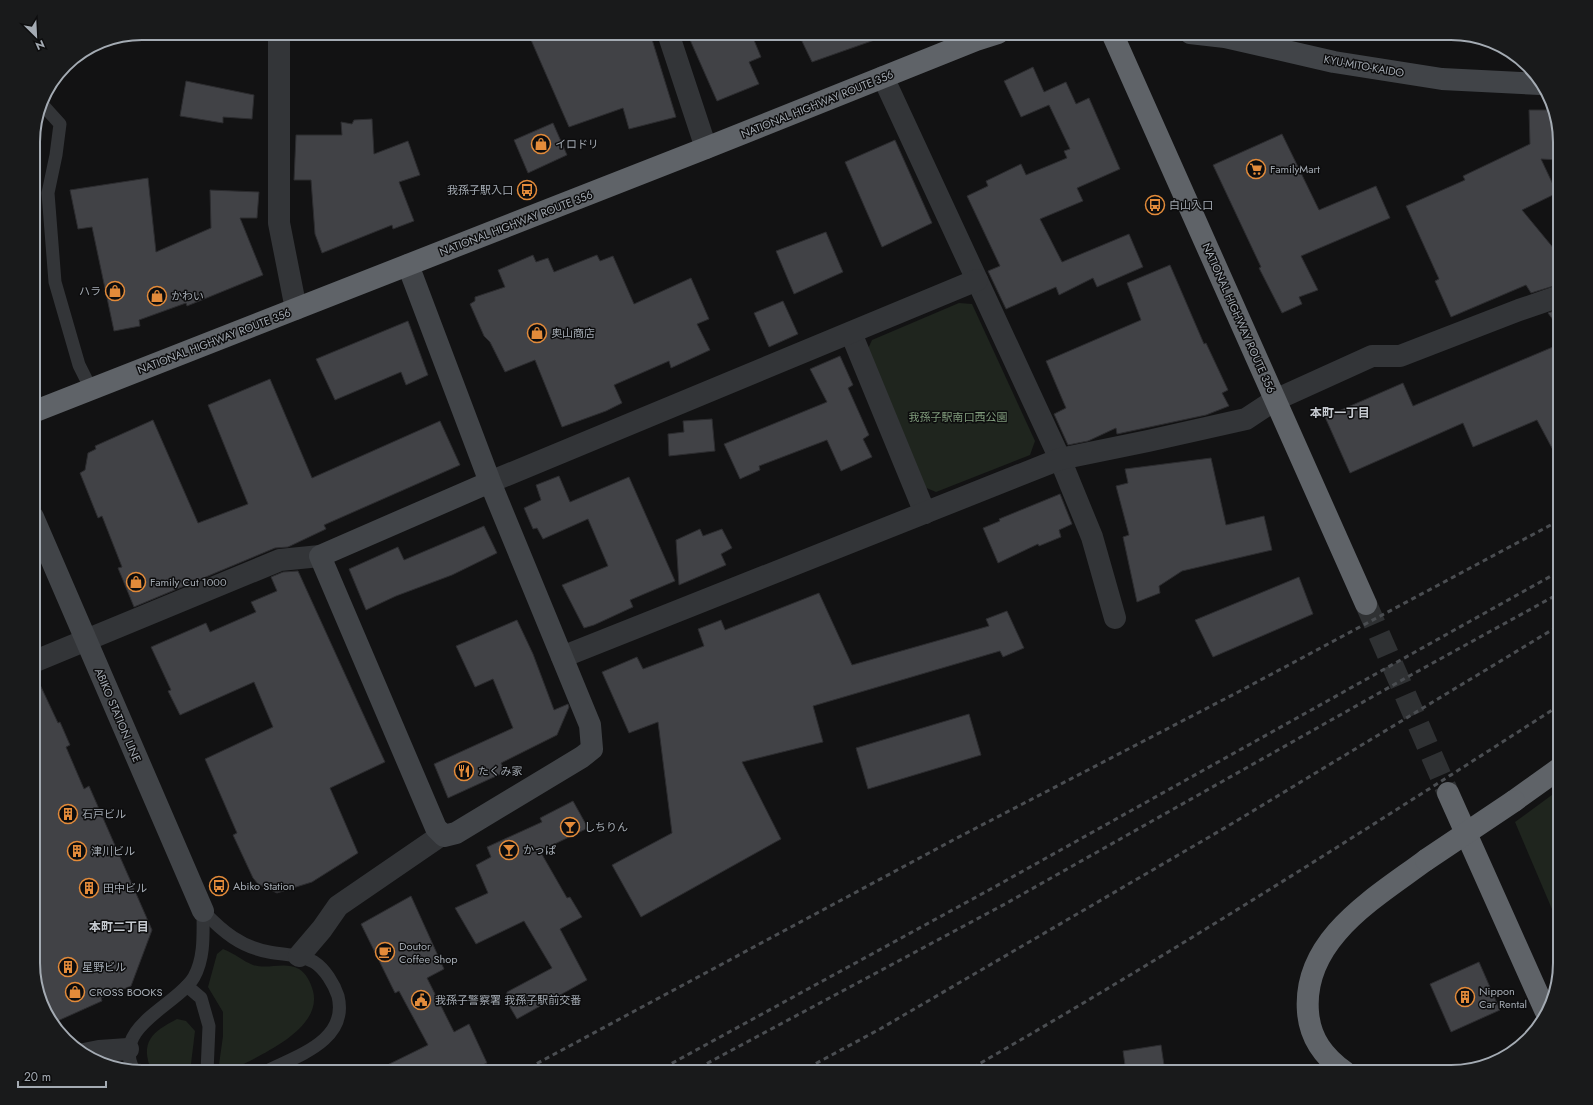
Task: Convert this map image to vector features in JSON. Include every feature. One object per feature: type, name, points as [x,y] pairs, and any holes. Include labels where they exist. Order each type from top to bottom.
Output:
[{"type":"highway","name":"NATIONAL HIGHWAY ROUTE 356","points":[[40,409],[706,148],[976,40]]},
{"type":"highway","name":"NATIONAL HIGHWAY ROUTE 356","points":[[1115,40],[1366,604]]},
{"type":"highway","points":[[1331,1065],[1318,1046],[1309,1024],[1308,988],[1323,950],[1347,921],[1369,902],[1426,860],[1553,773]]},
{"type":"highway","points":[[1448,793],[1543,1006]]},
{"type":"street","points":[[279,40],[279,223],[296,309]]},
{"type":"street","points":[[670,40],[706,148]]},
{"type":"street","name":"KYU-MITO-KAIDO","points":[[1238,40],[1334,62],[1442,79],[1534,84]]},
{"type":"street","points":[[883,77],[1060,459],[1092,537],[1114,618]]},
{"type":"street","points":[[320,556],[434,824],[444,836],[456,832],[582,757],[592,748],[590,725],[490,482],[408,265]]},
{"type":"street","points":[[40,659],[280,560],[320,556],[490,482],[976,280]]},
{"type":"street","points":[[562,657],[1060,459],[1246,419],[1275,400],[1372,356],[1400,356],[1553,298]]},
{"type":"street","points":[[851,333],[925,513]]},
{"type":"street","name":"ABIKO STATION LINE","points":[[40,534],[203,911]]},
{"type":"street","points":[[299,956],[322,929],[338,906],[443,834]]},
{"type":"street","points":[[94,1052],[99,1051],[130,1059]]},
{"type":"lane","points":[[46,108],[60,124],[56,155],[48,193],[54,282],[79,365],[91,389]]},
{"type":"lane","points":[[203,911],[221,930],[235,940],[269,952],[299,956],[314,962],[326,974],[336,989],[340,1006],[337,1024],[330,1036],[316,1046],[279,1065]]},
{"type":"lane","points":[[130,1059],[135,1034],[152,1014],[187,986],[194,978],[200,961],[203,911]]},
{"type":"lane","points":[[187,986],[201,998],[209,1026],[207,1065]]},
{"type":"green space","name":"我孫子駅南口西公園","points":[[959,303],[972,304],[1035,441],[1030,455],[936,492],[922,486],[867,351],[872,340]]},
{"type":"green space","points":[[1553,794],[1553,912],[1515,822]]},
{"type":"green space","points":[[223,949],[253,965],[264,967],[288,966],[299,969],[308,978],[313,991],[314,1005],[309,1017],[299,1029],[273,1048],[242,1065],[219,1065],[223,1036],[223,1012],[208,987],[217,954]]},
{"type":"green space","points":[[177,1019],[186,1021],[195,1031],[191,1065],[149,1065],[147,1053],[150,1039],[168,1024]]},
{"type":"building","points":[[531,40],[652,40],[676,117],[629,129],[623,108],[569,127]]},
{"type":"building","points":[[690,40],[754,40],[761,57],[749,62],[759,84],[717,101]]},
{"type":"building","points":[[801,40],[874,40],[812,62]]},
{"type":"building","points":[[1033,67],[1044,92],[1066,82],[1076,104],[1089,98],[1120,169],[1077,188],[1083,201],[1040,219],[1062,262],[1129,234],[1143,267],[1097,287],[1093,278],[1059,295],[1056,287],[1006,309],[988,271],[1000,266],[967,196],[988,186],[986,181],[1021,164],[1026,175],[1067,158],[1064,151],[1070,149],[1049,105],[1021,117],[1004,81]]},
{"type":"building","points":[[186,81],[254,95],[252,119],[223,117],[223,123],[180,116]]},
{"type":"building","points":[[1529,110],[1548,110],[1553,136],[1553,160],[1541,159],[1553,184],[1553,195],[1522,210],[1553,248],[1553,286],[1531,293],[1526,285],[1451,317],[1435,281],[1439,279],[1406,206],[1465,180],[1463,176],[1530,144]]},
{"type":"building","points":[[372,119],[374,154],[408,141],[420,175],[399,182],[414,221],[393,229],[392,225],[322,253],[315,234],[311,180],[294,180],[296,135],[342,135],[341,122],[352,124],[354,120]]},
{"type":"building","points":[[553,123],[567,155],[528,173],[514,140]]},
{"type":"building","points":[[1282,134],[1319,210],[1376,186],[1390,218],[1301,256],[1318,290],[1299,297],[1302,304],[1282,313],[1259,268],[1261,267],[1213,165]]},
{"type":"building","points":[[895,140],[932,223],[882,247],[845,162]]},
{"type":"building","points":[[148,178],[156,252],[211,228],[210,190],[259,192],[257,218],[240,218],[263,275],[187,306],[186,303],[139,320],[140,326],[114,331],[92,227],[78,229],[70,190]]},
{"type":"building","points":[[826,232],[843,272],[794,294],[776,251]]},
{"type":"building","points":[[533,255],[536,262],[548,258],[554,272],[597,255],[600,261],[613,256],[634,304],[691,278],[709,319],[697,324],[710,350],[671,368],[669,361],[614,385],[622,403],[606,411],[562,427],[535,360],[505,372],[490,342],[484,336],[470,304],[475,301],[475,297],[505,287],[498,270]]},
{"type":"building","points":[[1170,265],[1204,344],[1206,343],[1228,390],[1222,393],[1229,406],[1206,415],[1117,434],[1116,428],[1088,441],[1068,445],[1054,414],[1066,408],[1046,361],[1141,320],[1127,283]]},
{"type":"building","points":[[783,301],[798,334],[769,347],[754,313]]},
{"type":"building","points":[[1553,311],[1553,320],[1548,313]]},
{"type":"building","points":[[408,321],[428,375],[406,385],[401,372],[335,400],[316,359]]},
{"type":"building","points":[[1553,347],[1553,450],[1537,420],[1473,447],[1463,423],[1350,473],[1325,417],[1403,383],[1413,406]]},
{"type":"building","points":[[840,356],[853,385],[848,388],[869,435],[863,439],[872,457],[841,471],[827,440],[759,466],[760,470],[740,479],[724,444],[827,402],[810,369]]},
{"type":"building","points":[[270,379],[312,478],[440,421],[460,465],[324,525],[326,529],[288,547],[275,548],[134,607],[118,568],[122,567],[102,516],[98,518],[80,473],[85,470],[88,453],[96,449],[95,446],[153,420],[198,523],[248,504],[208,405]]},
{"type":"building","points":[[712,419],[715,451],[669,456],[668,434],[684,432],[683,421]]},
{"type":"building","points":[[1211,458],[1226,525],[1264,516],[1272,550],[1182,571],[1159,586],[1160,593],[1137,602],[1123,537],[1129,535],[1116,486],[1128,483],[1125,469]]},
{"type":"building","points":[[559,476],[570,502],[629,477],[675,581],[630,600],[633,607],[584,628],[562,585],[608,566],[588,519],[543,539],[537,528],[533,529],[524,508],[541,500],[536,485]]},
{"type":"building","points":[[1060,494],[1072,524],[1059,530],[1061,537],[1039,546],[1038,544],[998,563],[983,528],[1000,521],[999,519]]},
{"type":"building","points":[[484,526],[497,553],[452,575],[396,596],[366,610],[349,569],[398,547],[404,560]]},
{"type":"building","points":[[700,529],[703,536],[722,529],[732,548],[721,554],[726,565],[679,585],[676,540]]},
{"type":"building","points":[[298,571],[385,762],[330,788],[358,853],[312,882],[277,893],[258,884],[253,878],[233,835],[237,833],[205,759],[273,727],[254,682],[180,715],[168,691],[171,690],[151,647],[206,623],[210,632],[256,612],[251,602],[277,591],[271,577],[283,572]]},
{"type":"building","points":[[1299,577],[1313,614],[1213,657],[1195,620]]},
{"type":"building","points":[[819,593],[852,665],[989,626],[986,619],[1007,611],[1024,648],[1003,657],[1000,651],[813,706],[823,742],[742,762],[781,839],[641,917],[612,865],[672,833],[658,722],[629,733],[602,672],[637,657],[643,669],[704,646],[698,629],[721,620],[725,630]]},
{"type":"building","points":[[517,620],[533,654],[554,710],[568,704],[569,707],[557,735],[501,763],[505,772],[448,798],[434,764],[513,728],[493,679],[475,687],[456,646]]},
{"type":"building","points":[[40,685],[58,723],[60,722],[70,745],[66,747],[84,789],[89,786],[152,930],[131,986],[101,998],[102,1001],[58,1021],[45,995],[42,982],[40,969]]},
{"type":"building","points":[[969,714],[981,755],[868,789],[856,748]]},
{"type":"building","points":[[573,801],[588,828],[540,851],[567,898],[570,897],[582,917],[560,929],[587,980],[517,1019],[507,1002],[507,992],[552,968],[524,921],[476,944],[455,908],[488,893],[476,865],[491,857],[487,847],[542,822],[540,818]]},
{"type":"building","points":[[411,896],[444,969],[427,978],[454,1032],[469,1024],[487,1063],[483,1065],[387,1065],[428,1045],[399,991],[395,993],[361,924]]},
{"type":"building","name":"Nippon Car Rental","points":[[1479,962],[1500,1010],[1451,1032],[1430,984]]},
{"type":"building","points":[[1161,1045],[1164,1065],[1125,1065],[1123,1051]]},
{"type":"tunnel","points":[[1366,604],[1448,793]]},
{"type":"railway","points":[[534,1065],[955,839],[1240,691],[1553,524]]},
{"type":"railway","points":[[669,1065],[989,890],[1553,575]]},
{"type":"railway","points":[[704,1065],[1005,904],[1411,675],[1553,597]]},
{"type":"railway","points":[[813,1065],[880,1029],[1228,826],[1553,629]]},
{"type":"railway","points":[[977,1065],[1191,938],[1339,846],[1553,709]]},
{"type":"place","name":"イロドリ","points":[[541,144]]},
{"type":"place","name":"FamilyMart","points":[[1256,169]]},
{"type":"place","name":"我孫子駅入口","points":[[527,190]]},
{"type":"place","name":"白山入口","points":[[1155,205]]},
{"type":"place","name":"ハラ","points":[[115,291]]},
{"type":"place","name":"かわい","points":[[157,296]]},
{"type":"place","name":"奥山商店","points":[[537,333]]},
{"type":"place","name":"Family Cut 1000","points":[[136,582]]},
{"type":"place","name":"たくみ家","points":[[464,771]]},
{"type":"place","name":"石戸ビル","points":[[68,814]]},
{"type":"place","name":"しちりん","points":[[570,827]]},
{"type":"place","name":"かっぱ","points":[[509,850]]},
{"type":"place","name":"津川ビル","points":[[77,851]]},
{"type":"place","name":"Abiko Station","points":[[219,886]]},
{"type":"place","name":"田中ビル","points":[[89,888]]},
{"type":"place","name":"Doutor Coffee Shop","points":[[385,952]]},
{"type":"place","name":"星野ビル","points":[[68,967]]},
{"type":"place","name":"CROSS BOOKS","points":[[75,992]]},
{"type":"place","name":"Nippon Car Rental","points":[[1465,997]]},
{"type":"place","name":"我孫子警察署 我孫子駅前交番","points":[[421,1000]]},
{"type":"district","name":"本町一丁目","points":[[1340,413]]},
{"type":"district","name":"本町二丁目","points":[[119,927]]}]
